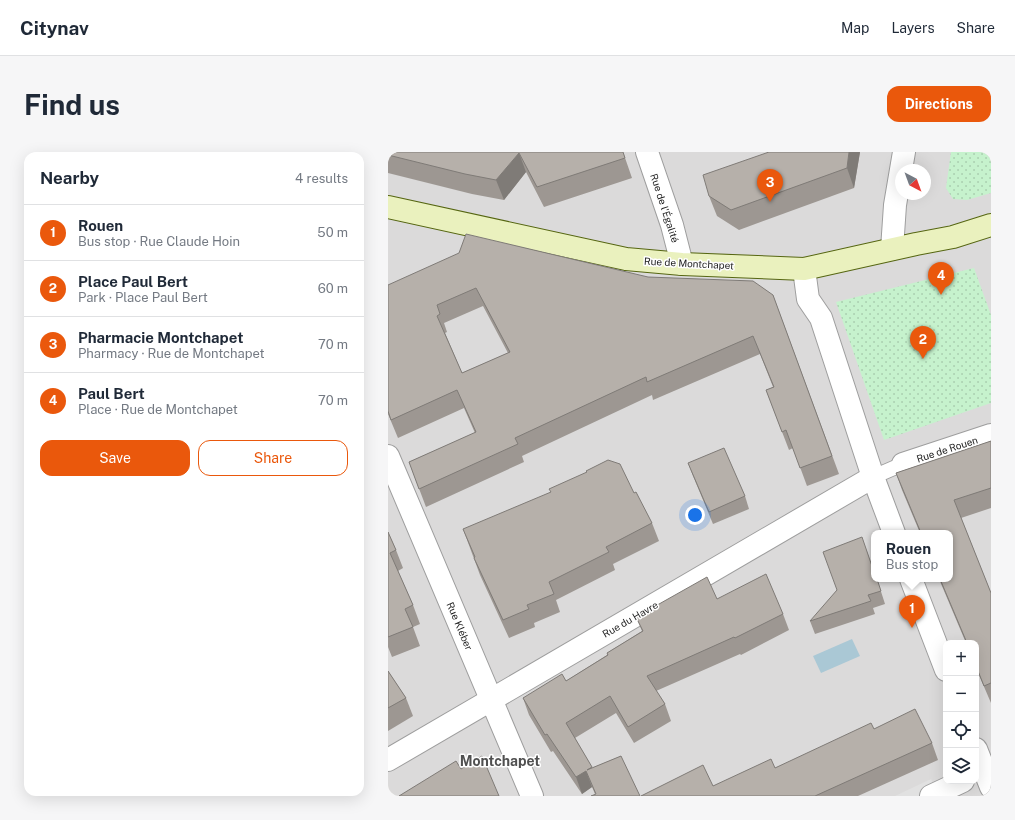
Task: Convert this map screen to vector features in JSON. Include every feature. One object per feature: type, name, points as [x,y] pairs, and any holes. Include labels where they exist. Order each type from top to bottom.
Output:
[{"type":"street","name":"Rue de l'Égalité","points":[[647,152],[672,225],[682,264]]},
{"type":"street","points":[[892,249],[895,205],[904,152]]},
{"type":"street","name":"Rue de Montchapet","points":[[388,207],[626,259],[682,264],[804,269],[953,237],[991,225]]},
{"type":"street","points":[[804,269],[808,299],[821,318],[873,477],[893,530]]},
{"type":"street","name":"Rue de Rouen","points":[[903,464],[991,435]]},
{"type":"street","name":"Rue Kléber","points":[[388,456],[532,796]]},
{"type":"street","name":"Rue du Havre","points":[[388,760],[873,477]]},
{"type":"street","points":[[913,582],[943,662]]},
{"type":"street","points":[[979,760],[984,778]]},
{"type":"street","points":[[931,796],[957,784]]},
{"type":"lane","points":[[873,477],[903,464]]},
{"type":"shaded area","points":[[388,152],[991,152],[991,796],[388,796]]},
{"type":"shaded area","points":[[931,779],[938,796],[895,796]]},
{"type":"green space","points":[[951,152],[991,152],[991,193],[967,200],[953,199],[946,188]]},
{"type":"green space","points":[[974,268],[991,315],[991,403],[884,440],[836,302]]},
{"type":"water","points":[[852,639],[860,656],[821,673],[813,656]]},
{"type":"building","points":[[388,152],[623,152],[625,158],[537,187],[519,153],[496,180],[388,155]]},
{"type":"building","points":[[769,152],[849,152],[847,168],[731,210],[709,196],[703,175]]},
{"type":"building","points":[[466,234],[648,277],[753,281],[773,295],[832,456],[800,468],[786,430],[782,432],[766,390],[774,387],[753,336],[647,382],[646,377],[515,438],[518,444],[419,489],[409,462],[476,432],[457,390],[391,420],[388,411],[388,285],[459,253]],"holes":[[[476,288],[510,352],[462,373],[437,316],[440,314],[437,305]]]},
{"type":"building","points":[[991,441],[991,488],[954,500],[991,593],[991,683],[984,686],[979,674],[979,640],[966,640],[941,582],[953,582],[953,530],[920,530],[896,473]]},
{"type":"building","points":[[724,448],[745,496],[709,512],[688,463]]},
{"type":"building","points":[[608,460],[620,464],[634,493],[636,492],[652,523],[606,547],[609,552],[549,582],[554,594],[527,605],[529,609],[503,620],[474,558],[475,557],[463,529],[551,492],[549,489],[587,472],[586,471]]},
{"type":"building","points":[[388,532],[396,550],[390,553],[413,605],[405,609],[413,627],[388,637]]},
{"type":"building","points":[[862,537],[871,563],[871,582],[878,582],[881,591],[868,595],[871,601],[810,621],[837,590],[823,552]]},
{"type":"building","points":[[766,574],[783,614],[735,638],[734,637],[647,676],[665,704],[628,727],[610,696],[566,723],[592,767],[587,770],[621,756],[640,796],[591,796],[596,794],[586,771],[576,777],[547,734],[545,735],[523,698],[562,674],[566,681],[608,655],[607,653],[643,631],[636,617],[707,577],[717,599]]},
{"type":"building","points":[[388,671],[406,698],[388,708]]},
{"type":"building","points":[[915,709],[932,743],[815,796],[641,796],[703,765],[713,786],[771,759],[775,768],[871,723],[874,729]]},
{"type":"building","points":[[482,756],[499,796],[399,796],[456,761],[461,769]]},
{"type":"place","name":"Pharmacie Montchapet","points":[[770,202]]},
{"type":"place","name":"Paul Bert","points":[[941,295]]},
{"type":"place","name":"Place Paul Bert","points":[[923,359]]},
{"type":"place","name":"Rouen","points":[[912,628]]},
{"type":"district","name":"Montchapet","points":[[500,761]]}]
